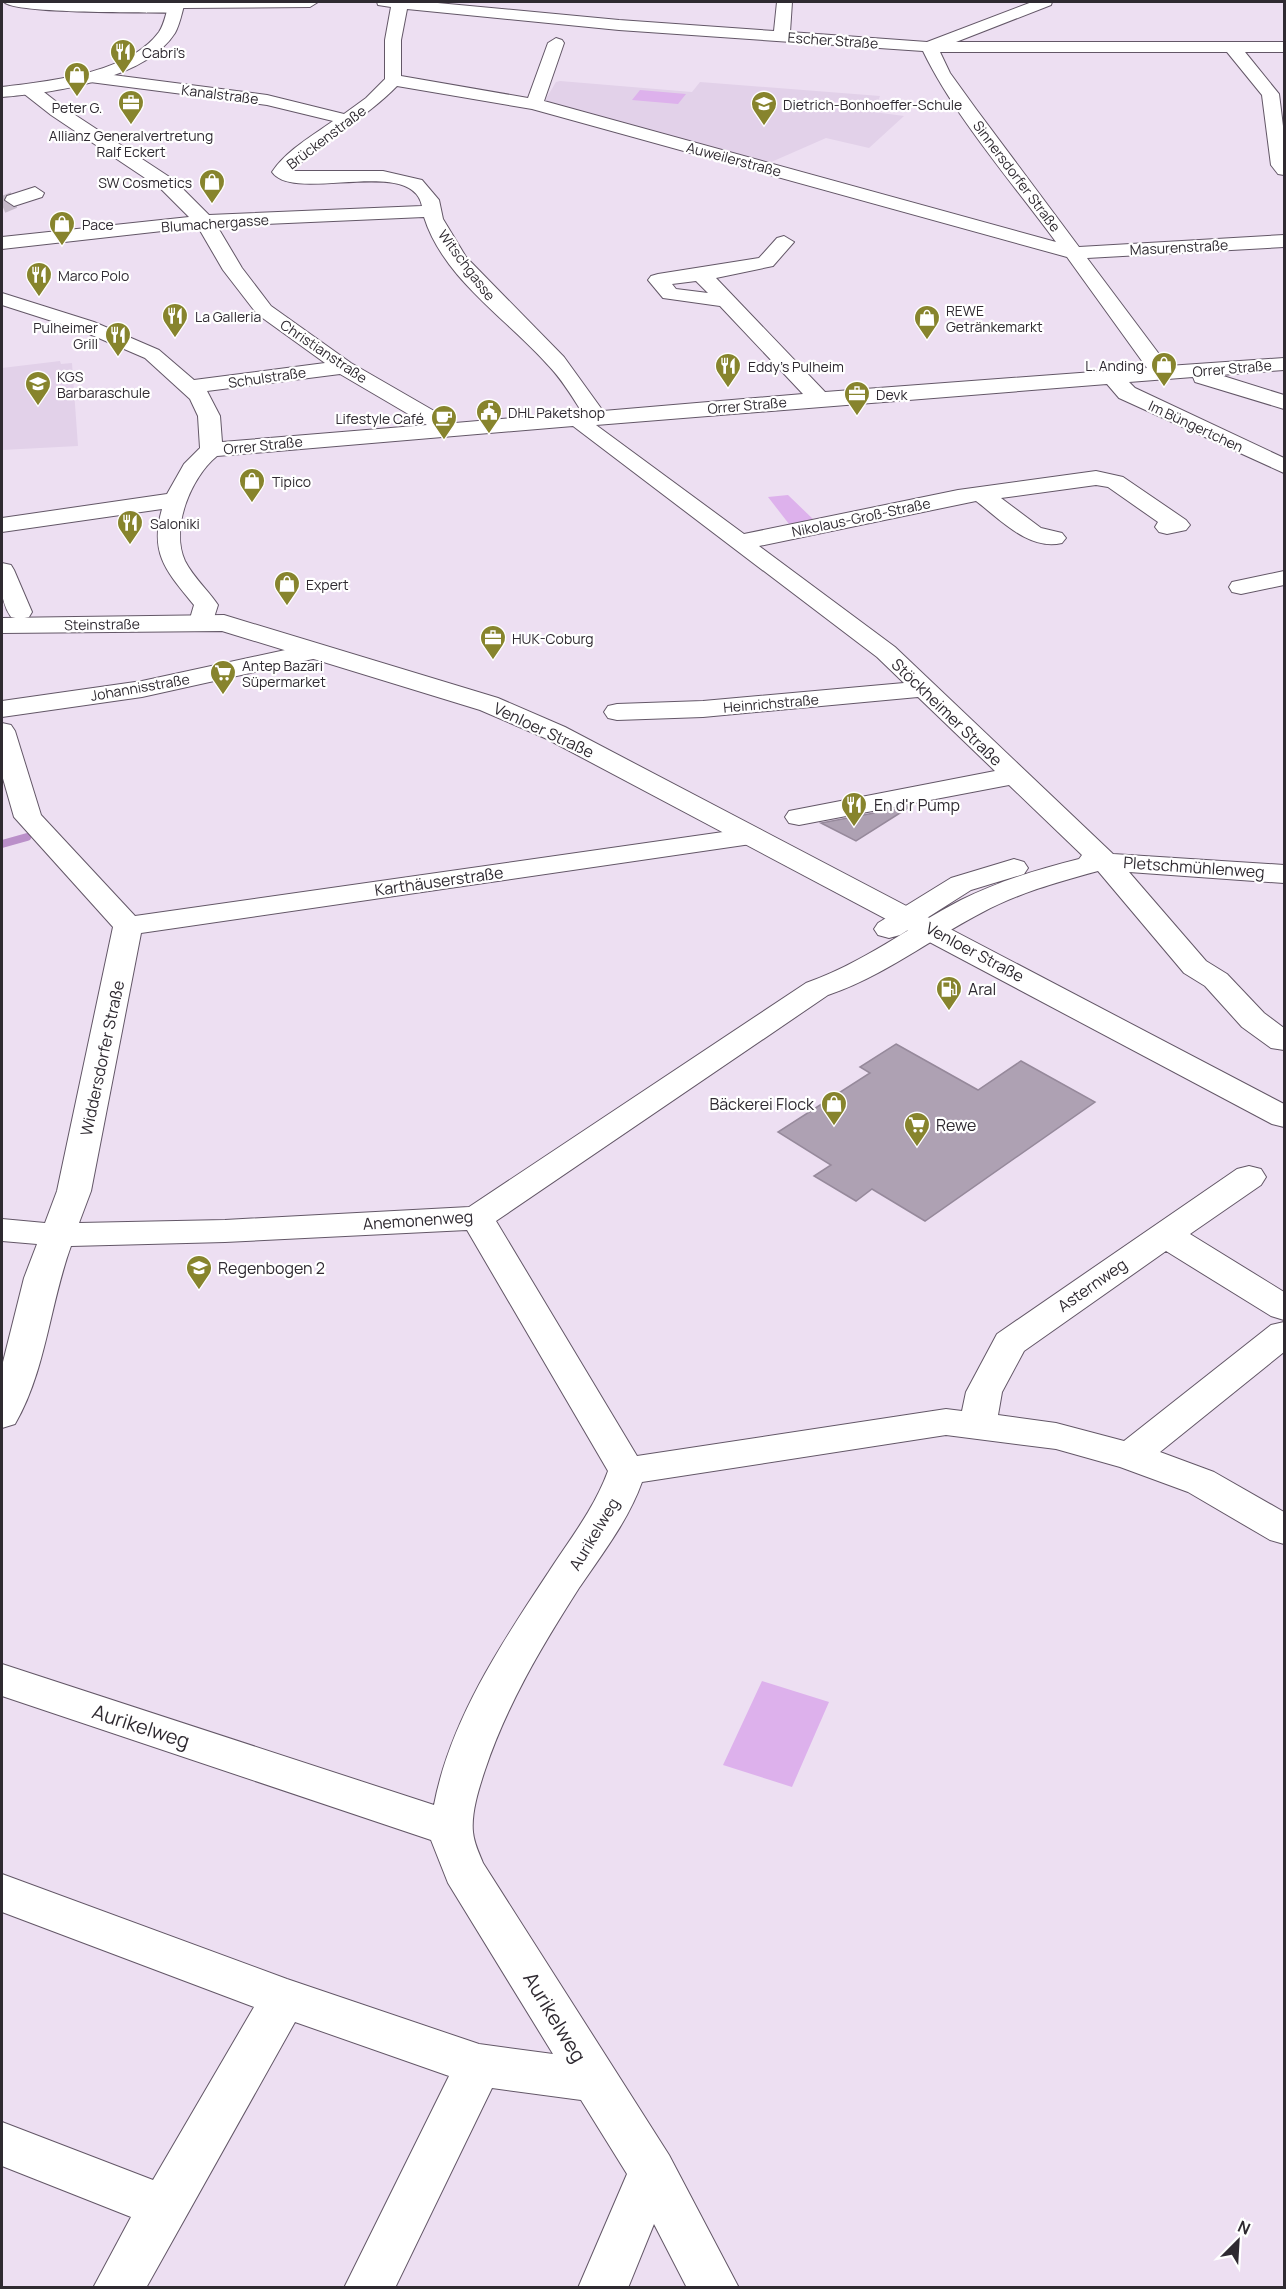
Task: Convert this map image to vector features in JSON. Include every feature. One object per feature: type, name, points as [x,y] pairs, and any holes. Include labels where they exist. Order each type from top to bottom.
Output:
[{"type":"street","points":[[12,2],[44,5],[310,2]]},
{"type":"street","points":[[392,2],[393,80]]},
{"type":"street","name":"Escher Straße","points":[[392,2],[534,18],[929,47],[1284,47]]},
{"type":"street","points":[[782,37],[785,2]]},
{"type":"street","points":[[929,47],[1045,2]]},
{"type":"street","points":[[2,92],[90,77],[115,68],[156,44],[167,32],[176,4]]},
{"type":"street","points":[[534,104],[556,43]]},
{"type":"street","name":"Sinnersdorfer Straße","points":[[929,47],[970,113],[1162,373]]},
{"type":"street","points":[[1232,47],[1270,94],[1280,165],[1284,170]]},
{"type":"street","name":"Kanalstraße","points":[[90,77],[267,100],[349,120]]},
{"type":"street","name":"Auweilerstraße","points":[[393,80],[534,104],[1073,253]]},
{"type":"street","name":"Brückenstraße","points":[[281,172],[298,155],[372,102],[393,80]]},
{"type":"street","name":"Christianstraße","points":[[29,89],[57,111],[167,184],[204,220],[232,270],[264,310],[344,367],[449,429]]},
{"type":"street","name":"Witschgasse","points":[[281,172],[289,177],[383,176],[415,184],[430,200],[430,211],[446,242],[492,300],[552,355],[588,419]]},
{"type":"street","points":[[14,200],[36,193]]},
{"type":"street","name":"Blumachergasse","points":[[2,243],[204,220],[430,211]]},
{"type":"street","name":"Masurenstraße","points":[[1073,253],[1284,241]]},
{"type":"street","points":[[727,301],[670,294],[658,280],[766,262],[784,242]]},
{"type":"street","points":[[701,274],[820,399]]},
{"type":"street","points":[[2,299],[87,326],[152,354],[199,396],[209,416],[211,450],[199,458],[177,500],[169,530],[171,552],[176,565],[206,605],[202,622]]},
{"type":"street","name":"Orrer Straße","points":[[211,450],[820,399],[1284,364]]},
{"type":"street","name":"Schulstraße","points":[[191,387],[344,367]]},
{"type":"street","points":[[1187,372],[1284,402]]},
{"type":"street","name":"Im Büngertchen","points":[[1113,377],[1126,393],[1284,466]]},
{"type":"street","name":"Stöckheimer Straße","points":[[588,419],[584,426],[886,652],[1012,776],[1104,861],[1195,967],[1216,980],[1253,1020],[1282,1041]]},
{"type":"street","name":"Nikolaus-Groß-Straße","points":[[742,542],[981,494],[1096,478],[1115,482],[1178,525],[1167,527]]},
{"type":"street","points":[[981,494],[1033,534],[1054,538]]},
{"type":"street","points":[[2,525],[177,500]]},
{"type":"street","points":[[2,570],[11,619]]},
{"type":"street","points":[[1241,587],[1284,578]]},
{"type":"street","name":"Steinstraße","points":[[11,619],[202,622]]},
{"type":"street","name":"Venloer Straße","points":[[202,622],[224,622],[313,652],[426,683],[489,704],[556,733],[1284,1117]]},
{"type":"street","name":"Johannisstraße","points":[[2,709],[142,689],[313,652]]},
{"type":"street","name":"Heinrichstraße","points":[[617,712],[703,709],[925,689]]},
{"type":"street","points":[[2,731],[28,817],[128,926]]},
{"type":"street","points":[[799,817],[1012,776]]},
{"type":"street","name":"Karthäuserstraße","points":[[128,926],[751,836]]},
{"type":"street","name":"Pletschmühlenweg","points":[[920,923],[961,884],[1000,871],[1064,862],[1104,861],[1284,874]]},
{"type":"street","name":"Anemonenweg","points":[[58,1235],[300,1228],[477,1218],[817,989],[843,981],[920,923]]},
{"type":"street","name":"Widdersdorfer Straße","points":[[2,1415],[20,1365],[42,1278],[74,1191],[128,926]]},
{"type":"street","name":"Asternweg","points":[[978,1426],[984,1392],[1010,1343],[1249,1177]]},
{"type":"street","points":[[477,1218],[627,1470],[946,1422],[1056,1436],[1130,1455],[1201,1482],[1284,1530]]},
{"type":"street","points":[[2,1230],[58,1235]]},
{"type":"street","points":[[1164,1234],[1284,1308]]},
{"type":"street","points":[[2,1247],[58,1235]]},
{"type":"street","points":[[1130,1455],[1284,1334]]},
{"type":"street","name":"Aurikelweg","points":[[627,1470],[615,1503],[501,1685],[467,1759],[451,1829],[464,1870],[563,2027],[593,2080],[652,2171],[714,2288]]},
{"type":"street","name":"Aurikelweg","points":[[2,1680],[451,1829]]},
{"type":"street","name":"Aurikelweg","points":[[2,1893],[284,1998],[479,2064],[593,2080]]},
{"type":"street","points":[[118,2288],[284,1998]]},
{"type":"street","points":[[369,2288],[479,2064]]},
{"type":"street","points":[[2,2144],[164,2207]]},
{"type":"street","points":[[603,2288],[652,2171]]},
{"type":"shaded area","name":"Dietrich-Bonhoeffer-Schule","points":[[556,82],[692,92],[700,82],[880,96],[874,112],[904,116],[869,148],[826,138],[769,163],[544,102]]},
{"type":"shaded area","points":[[640,90],[686,94],[678,104],[632,100]]},
{"type":"shaded area","name":"KGS Barbaraschule","points":[[60,361],[61,364],[72,363],[78,446],[2,450],[2,368]]},
{"type":"shaded area","points":[[788,495],[814,520],[789,524],[768,497]]},
{"type":"shaded area","points":[[762,1681],[829,1702],[792,1787],[723,1765]]},
{"type":"building","name":"En d'r Pump","points":[[911,806],[856,841],[821,823]]},
{"type":"building","name":"Rewe","points":[[896,1044],[978,1090],[1021,1061],[1095,1102],[925,1221],[872,1189],[856,1201],[814,1176],[831,1165],[778,1132],[870,1073],[860,1067]]},
{"type":"waterway","points":[[2,844],[27,837]]},
{"type":"tunnel","points":[[2,205],[14,200]]},
{"type":"place","name":"Cabri's","points":[[123,75]]},
{"type":"place","name":"Peter G.","points":[[77,98]]},
{"type":"place","name":"Allianz Generalvertretung Ralf Eckert","points":[[131,126]]},
{"type":"place","name":"Dietrich-Bonhoeffer-Schule","points":[[764,127]]},
{"type":"place","name":"SW Cosmetics","points":[[212,205]]},
{"type":"place","name":"Pace","points":[[62,247]]},
{"type":"place","name":"Marco Polo","points":[[39,298]]},
{"type":"place","name":"La Galleria","points":[[175,339]]},
{"type":"place","name":"REWE Getränkemarkt","points":[[927,341]]},
{"type":"place","name":"Pulheimer Grill","points":[[118,358]]},
{"type":"place","name":"L. Anding","points":[[1164,388]]},
{"type":"place","name":"Eddy's Pulheim","points":[[728,389]]},
{"type":"place","name":"KGS Barbaraschule","points":[[38,407]]},
{"type":"place","name":"Devk","points":[[857,417]]},
{"type":"place","name":"DHL Paketshop","points":[[489,435]]},
{"type":"place","name":"Lifestyle Café","points":[[444,441]]},
{"type":"place","name":"Tipico","points":[[252,504]]},
{"type":"place","name":"Saloniki","points":[[130,546]]},
{"type":"place","name":"Expert","points":[[287,607]]},
{"type":"place","name":"HUK-Coburg","points":[[493,661]]},
{"type":"place","name":"Antep Bazari Süpermarket","points":[[223,696]]},
{"type":"place","name":"En d'r Pump","points":[[854,828]]},
{"type":"place","name":"Aral","points":[[949,1012]]},
{"type":"place","name":"Bäckerei Flock","points":[[834,1127]]},
{"type":"place","name":"Rewe","points":[[917,1148]]},
{"type":"place","name":"Regenbogen 2","points":[[199,1291]]}]
